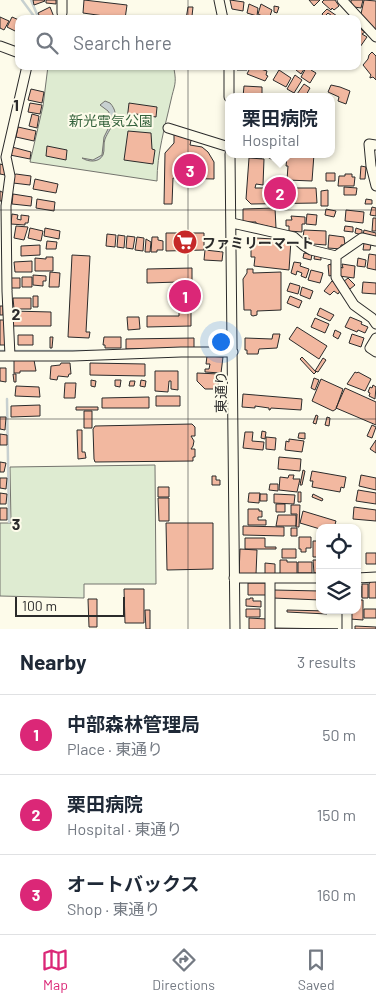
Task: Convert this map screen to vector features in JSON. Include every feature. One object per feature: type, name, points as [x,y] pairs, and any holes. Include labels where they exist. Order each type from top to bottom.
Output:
[{"type":"street","points":[[62,0],[62,13]]},
{"type":"street","points":[[219,0],[222,15]]},
{"type":"street","points":[[342,0],[356,15]]},
{"type":"street","points":[[361,21],[376,37]]},
{"type":"street","points":[[0,46],[15,52]]},
{"type":"street","points":[[25,70],[3,156],[10,176],[6,206],[3,292],[5,356],[233,352]]},
{"type":"street","points":[[229,70],[229,93]]},
{"type":"street","points":[[168,128],[225,146]]},
{"type":"street","points":[[376,146],[369,144],[371,166],[376,186]]},
{"type":"street","name":"東通り","points":[[230,158],[235,629]]},
{"type":"street","points":[[232,223],[294,237],[311,250],[336,256],[362,238],[376,241]]},
{"type":"street","points":[[336,256],[336,277],[354,305],[372,318],[376,324]]},
{"type":"street","points":[[376,338],[370,348],[376,352]]},
{"type":"street","points":[[361,578],[376,577]]},
{"type":"street","points":[[234,578],[316,578]]},
{"type":"street","points":[[270,578],[270,629]]},
{"type":"street","points":[[347,614],[347,629]]},
{"type":"green space","name":"新光電気公園","points":[[48,70],[174,70],[175,85],[160,150],[157,181],[30,162],[43,106]]},
{"type":"green space","points":[[155,465],[156,584],[84,584],[84,598],[0,596],[0,523],[11,523],[10,467]]},
{"type":"shaded area","points":[[105,101],[110,103],[115,112],[114,121],[105,139],[104,151],[101,158],[96,161],[87,160],[82,158],[93,160],[102,155],[104,137],[113,119],[108,111],[100,105]]},
{"type":"building","points":[[33,0],[44,0],[45,1],[34,5]]},
{"type":"building","points":[[46,0],[56,0],[56,4],[46,3]]},
{"type":"building","points":[[84,0],[127,5],[126,15],[83,13]]},
{"type":"building","points":[[230,0],[244,2],[243,11],[232,9]]},
{"type":"building","points":[[309,0],[320,0],[314,6]]},
{"type":"building","points":[[324,0],[335,0],[339,6],[331,10],[322,2]]},
{"type":"building","points":[[351,0],[363,0],[361,8],[354,7]]},
{"type":"building","points":[[364,0],[376,1],[376,31],[361,14]]},
{"type":"building","points":[[249,4],[258,8],[257,15],[247,13]]},
{"type":"building","points":[[261,4],[272,10],[270,15],[258,14]]},
{"type":"building","points":[[274,6],[279,7],[277,13],[274,12]]},
{"type":"building","points":[[50,7],[53,15],[39,15],[38,13]]},
{"type":"building","points":[[188,7],[193,7],[192,15],[187,15]]},
{"type":"building","points":[[327,9],[336,15],[328,13],[326,15],[322,14]]},
{"type":"building","points":[[0,17],[9,21],[4,30],[0,28]]},
{"type":"building","points":[[12,17],[15,18],[15,31],[7,27]]},
{"type":"building","points":[[361,29],[365,32],[362,34],[367,37],[361,46]]},
{"type":"building","points":[[372,52],[376,56],[376,80],[373,77],[370,78],[371,75],[363,65]]},
{"type":"building","points":[[249,70],[264,70],[267,71],[266,75],[268,76],[265,81],[247,74]]},
{"type":"building","points":[[279,70],[291,78],[286,87],[273,80]]},
{"type":"building","points":[[305,70],[311,70],[316,73],[310,83],[301,77]]},
{"type":"building","points":[[295,75],[302,80],[294,93],[287,89]]},
{"type":"building","points":[[304,84],[310,88],[307,93],[298,93]]},
{"type":"building","points":[[331,85],[350,91],[346,104],[338,101],[339,97],[335,95],[335,93],[328,92]]},
{"type":"building","points":[[244,86],[262,87],[262,93],[243,93]]},
{"type":"building","points":[[31,89],[44,92],[42,103],[28,100]]},
{"type":"building","points":[[30,103],[42,105],[40,114],[28,112]]},
{"type":"building","points":[[129,103],[157,107],[156,117],[136,114],[136,121],[127,120]]},
{"type":"building","points":[[32,114],[39,116],[37,128],[29,126]]},
{"type":"building","points":[[18,127],[36,131],[34,141],[16,137]]},
{"type":"building","points":[[128,131],[151,133],[152,149],[155,150],[153,164],[124,160]]},
{"type":"building","points":[[174,133],[192,136],[190,145],[202,147],[208,152],[214,162],[214,179],[173,178],[172,204],[164,204],[165,153],[174,143]]},
{"type":"building","points":[[47,146],[67,150],[66,160],[46,156]]},
{"type":"building","points":[[12,147],[31,152],[30,159],[10,155]]},
{"type":"building","points":[[249,158],[264,159],[263,185],[256,184],[255,188],[316,188],[317,203],[251,204],[246,199]]},
{"type":"building","points":[[287,158],[314,158],[312,181],[287,180],[288,166],[286,166]]},
{"type":"building","points":[[0,164],[7,166],[5,175],[0,174]]},
{"type":"building","points":[[361,166],[366,167],[365,179],[360,179]]},
{"type":"building","points":[[326,173],[335,173],[335,181],[326,181]]},
{"type":"building","points":[[345,174],[352,174],[352,177],[355,177],[354,186],[338,186],[339,176],[345,176]]},
{"type":"building","points":[[14,175],[31,176],[30,185],[13,183]]},
{"type":"building","points":[[35,179],[58,184],[56,193],[33,189]]},
{"type":"building","points":[[344,187],[357,188],[356,195],[344,195]]},
{"type":"building","points":[[328,190],[328,206],[321,206],[321,191]]},
{"type":"building","points":[[0,191],[4,193],[3,201],[0,201]]},
{"type":"building","points":[[13,194],[32,197],[31,206],[12,204]]},
{"type":"building","points":[[37,199],[55,202],[54,211],[36,208]]},
{"type":"building","points":[[366,199],[372,200],[372,204],[365,204]]},
{"type":"building","points":[[372,207],[376,208],[376,216],[370,215]]},
{"type":"building","points":[[275,208],[276,228],[256,224],[256,222],[243,222],[243,209]]},
{"type":"building","points":[[326,209],[336,211],[334,217],[325,215]]},
{"type":"building","points":[[346,210],[364,212],[363,223],[345,221]]},
{"type":"building","points":[[12,214],[18,215],[17,219],[21,220],[21,215],[29,216],[28,223],[25,223],[25,225],[11,224]]},
{"type":"building","points":[[307,214],[317,215],[316,225],[306,224]]},
{"type":"building","points":[[291,216],[305,217],[305,224],[302,224],[302,232],[289,231],[289,226],[286,226],[286,220],[292,220]]},
{"type":"building","points":[[373,218],[376,218],[376,231],[372,231]]},
{"type":"building","points":[[16,226],[28,227],[24,240],[14,238]]},
{"type":"building","points":[[345,226],[353,227],[353,232],[344,231]]},
{"type":"building","points":[[30,228],[43,231],[41,241],[28,238]]},
{"type":"building","points":[[45,228],[60,231],[59,239],[44,236]]},
{"type":"building","points":[[356,228],[362,230],[362,235],[355,233]]},
{"type":"building","points":[[304,230],[326,231],[326,245],[313,244],[313,242],[309,241],[309,238],[303,238]]},
{"type":"building","points":[[364,230],[376,233],[376,238],[363,235]]},
{"type":"building","name":"ファミリーマート","points":[[166,233],[204,233],[204,250],[166,251]]},
{"type":"building","points":[[107,234],[116,235],[115,247],[106,246]]},
{"type":"building","points":[[118,235],[125,236],[124,248],[117,247]]},
{"type":"building","points":[[329,235],[344,237],[345,245],[341,245],[341,249],[328,248]]},
{"type":"building","points":[[127,236],[135,237],[133,249],[126,248]]},
{"type":"building","points":[[137,237],[144,238],[143,251],[135,250]]},
{"type":"building","points":[[152,237],[158,237],[158,240],[163,241],[163,250],[151,252]]},
{"type":"building","points":[[256,238],[291,240],[289,270],[254,266],[255,257],[251,257],[251,247],[255,247]]},
{"type":"building","points":[[146,239],[151,242],[150,252],[145,252]]},
{"type":"building","points":[[47,241],[57,242],[56,249],[46,249]]},
{"type":"building","points":[[364,243],[371,244],[370,250],[363,250]]},
{"type":"building","points":[[40,245],[40,255],[21,256],[21,246]]},
{"type":"building","points":[[205,250],[223,252],[222,261],[204,260]]},
{"type":"building","points":[[304,253],[312,254],[311,260],[303,258]]},
{"type":"building","points":[[315,253],[321,254],[321,260],[314,259]]},
{"type":"building","points":[[369,254],[376,255],[376,270],[367,268]]},
{"type":"building","points":[[72,255],[90,256],[86,332],[90,332],[89,338],[68,337]]},
{"type":"building","points":[[46,257],[53,257],[53,271],[35,271],[35,258],[46,259]]},
{"type":"building","points":[[358,258],[366,260],[365,267],[357,266]]},
{"type":"building","points":[[32,261],[32,272],[15,272],[14,262]]},
{"type":"building","points":[[294,262],[301,263],[300,266],[309,269],[306,278],[297,271],[296,275],[291,273]]},
{"type":"building","points":[[331,264],[333,275],[329,276],[328,265]]},
{"type":"building","points":[[342,264],[355,266],[354,278],[339,276],[340,267],[343,268]]},
{"type":"building","points":[[192,268],[192,290],[199,290],[200,301],[191,301],[191,326],[147,327],[147,316],[179,316],[179,302],[171,302],[170,291],[179,291],[178,282],[147,283],[147,269]]},
{"type":"building","points":[[247,269],[253,269],[253,273],[281,272],[281,310],[257,311],[257,315],[253,316],[251,315],[251,310],[244,310],[243,279]]},
{"type":"building","points":[[311,270],[323,273],[320,283],[308,280]]},
{"type":"building","points":[[50,272],[60,273],[59,287],[49,287]]},
{"type":"building","points":[[33,275],[46,276],[43,286],[33,285]]},
{"type":"building","points":[[22,277],[32,277],[32,287],[22,287]]},
{"type":"building","points":[[11,278],[20,278],[20,288],[11,288]]},
{"type":"building","points":[[348,278],[355,285],[350,289],[343,282]]},
{"type":"building","points":[[332,281],[342,288],[338,294],[334,291],[330,295],[324,291]]},
{"type":"building","points":[[363,282],[376,283],[376,294],[362,293]]},
{"type":"building","points":[[290,283],[300,286],[298,294],[287,291]]},
{"type":"building","points":[[302,287],[313,291],[310,299],[300,295]]},
{"type":"building","points":[[33,296],[38,296],[38,307],[33,307]]},
{"type":"building","points":[[290,296],[302,301],[299,308],[287,303]]},
{"type":"building","points":[[13,298],[31,298],[31,309],[14,309]]},
{"type":"building","points":[[0,306],[3,306],[3,315],[0,315]]},
{"type":"building","points":[[320,308],[334,315],[330,321],[317,315]]},
{"type":"building","points":[[12,311],[51,312],[51,326],[12,326]]},
{"type":"building","points":[[127,317],[139,317],[140,329],[128,330]]},
{"type":"building","points":[[350,317],[368,327],[365,333],[345,327]]},
{"type":"building","points":[[315,318],[329,324],[325,333],[311,327]]},
{"type":"building","points":[[0,320],[5,320],[5,345],[0,345]]},
{"type":"building","points":[[297,327],[327,346],[319,359],[289,339]]},
{"type":"building","points":[[335,330],[341,333],[338,339],[333,336]]},
{"type":"building","points":[[273,334],[280,334],[277,348],[259,349],[258,354],[247,354],[245,338],[272,339]]},
{"type":"building","points":[[352,334],[364,338],[361,347],[349,343]]},
{"type":"building","points":[[18,335],[33,335],[33,345],[18,345]]},
{"type":"building","points":[[50,337],[53,337],[52,348],[50,348]]},
{"type":"building","points":[[104,337],[121,337],[121,348],[105,348],[105,345],[103,345]]},
{"type":"building","points":[[194,338],[194,348],[126,349],[126,339]]},
{"type":"building","points":[[207,356],[223,357],[221,373],[205,372],[205,369],[209,369],[210,364],[206,364]]},
{"type":"building","points":[[302,357],[316,372],[314,374],[300,359]]},
{"type":"building","points":[[323,358],[326,360],[318,372],[315,371]]},
{"type":"building","points":[[14,360],[34,360],[36,371],[14,373]]},
{"type":"building","points":[[61,363],[70,363],[71,374],[68,377],[58,376],[57,380],[50,379],[51,366],[60,365]]},
{"type":"building","points":[[90,363],[145,364],[145,376],[90,375]]},
{"type":"building","points":[[0,368],[6,368],[6,382],[0,381]]},
{"type":"building","points":[[155,371],[178,371],[178,390],[171,389],[171,381],[169,381],[168,392],[155,391]]},
{"type":"building","points":[[355,372],[371,379],[365,391],[347,384]]},
{"type":"building","points":[[197,373],[219,374],[218,389],[205,389],[197,381]]},
{"type":"building","points":[[13,374],[16,374],[16,382],[14,382]]},
{"type":"building","points":[[314,378],[319,380],[315,390],[311,388]]},
{"type":"building","points":[[321,379],[343,389],[336,409],[333,411],[312,401]]},
{"type":"building","points":[[91,380],[96,381],[95,387],[91,386]]},
{"type":"building","points":[[115,380],[121,380],[120,387],[115,386]]},
{"type":"building","points":[[141,380],[146,381],[145,387],[140,386]]},
{"type":"building","points":[[130,381],[135,381],[134,386],[129,386]]},
{"type":"building","points":[[65,383],[76,383],[75,398],[64,398]]},
{"type":"building","points":[[373,385],[376,387],[375,399],[369,396],[370,393],[368,392]]},
{"type":"building","points":[[16,386],[39,387],[40,397],[15,396]]},
{"type":"building","points":[[345,388],[376,402],[376,425],[336,408]]},
{"type":"building","points":[[243,394],[302,399],[301,410],[271,408],[269,410],[269,408],[255,406],[255,408],[242,407]]},
{"type":"building","points":[[156,396],[180,396],[180,406],[156,406]]},
{"type":"building","points":[[149,397],[149,408],[102,408],[102,398]]},
{"type":"building","points":[[40,405],[40,416],[11,417],[11,406]]},
{"type":"building","points":[[76,407],[98,407],[98,410],[76,410]]},
{"type":"building","points":[[84,411],[92,411],[92,428],[84,428]]},
{"type":"building","points":[[316,415],[318,416],[316,424],[313,423]]},
{"type":"building","points":[[0,417],[6,417],[5,430],[0,429]]},
{"type":"building","points":[[327,417],[330,418],[329,426],[325,425]]},
{"type":"building","points":[[192,424],[195,427],[195,436],[191,436],[194,441],[191,449],[195,449],[193,461],[95,462],[93,429],[95,426]]},
{"type":"building","points":[[372,425],[376,427],[372,438],[367,436]]},
{"type":"building","points":[[77,430],[82,430],[82,452],[85,452],[86,458],[78,459]]},
{"type":"building","points":[[262,431],[266,432],[265,439],[261,438]]},
{"type":"building","points":[[245,432],[253,432],[252,441],[264,442],[263,450],[243,448]]},
{"type":"building","points":[[299,433],[305,433],[305,439],[298,438]]},
{"type":"building","points":[[0,434],[7,435],[7,445],[0,445]]},
{"type":"building","points":[[266,437],[276,438],[275,450],[266,449]]},
{"type":"building","points":[[289,439],[304,441],[302,452],[285,450],[286,441],[289,442]]},
{"type":"building","points":[[376,440],[376,453],[370,449]]},
{"type":"building","points":[[279,457],[301,459],[300,471],[278,469]]},
{"type":"building","points":[[0,462],[6,463],[4,472],[0,472]]},
{"type":"building","points":[[303,470],[305,471],[302,485],[300,485]]},
{"type":"building","points":[[312,471],[346,477],[344,488],[341,487],[340,492],[312,487],[313,481],[310,481]]},
{"type":"building","points":[[289,475],[294,475],[293,479],[300,479],[297,492],[279,490],[280,477],[288,478]]},
{"type":"building","points":[[361,475],[376,478],[376,490],[359,486]]},
{"type":"building","points":[[212,476],[216,476],[216,480],[220,480],[220,485],[212,485]]},
{"type":"building","points":[[0,478],[7,478],[6,489],[0,488]]},
{"type":"building","points":[[270,484],[278,484],[278,491],[269,490]]},
{"type":"building","points":[[158,487],[169,487],[169,497],[158,497]]},
{"type":"building","points":[[358,490],[376,493],[376,504],[356,501]]},
{"type":"building","points":[[298,492],[301,492],[301,502],[298,502]]},
{"type":"building","points":[[0,493],[7,494],[6,504],[0,504]]},
{"type":"building","points":[[249,493],[260,493],[259,503],[248,502]]},
{"type":"building","points":[[260,494],[267,494],[267,501],[260,501]]},
{"type":"building","points":[[274,494],[295,495],[294,504],[274,503]]},
{"type":"building","points":[[313,494],[323,499],[322,501],[312,497]]},
{"type":"building","points":[[158,498],[169,498],[169,521],[159,521]]},
{"type":"building","points":[[276,504],[285,504],[285,512],[276,512]]},
{"type":"building","points":[[291,505],[300,505],[299,527],[296,527],[297,514],[291,514]]},
{"type":"building","points":[[354,507],[376,510],[376,521],[353,519]]},
{"type":"building","points":[[0,508],[7,508],[7,520],[0,520]]},
{"type":"building","points":[[248,509],[259,509],[259,511],[262,511],[262,517],[258,517],[258,520],[266,520],[266,525],[248,525]]},
{"type":"building","points":[[303,511],[336,521],[335,524],[316,524],[316,528],[300,523]]},
{"type":"building","points":[[278,515],[296,515],[296,526],[276,526]]},
{"type":"building","points":[[166,523],[213,523],[213,569],[167,570]]},
{"type":"building","points":[[243,526],[284,527],[284,536],[243,535]]},
{"type":"building","points":[[291,528],[297,528],[297,536],[291,536]]},
{"type":"building","points":[[299,537],[311,537],[311,548],[306,548],[306,552],[301,552],[301,549],[299,549]]},
{"type":"building","points":[[245,538],[265,538],[265,547],[276,547],[276,549],[245,549]]},
{"type":"building","points":[[313,541],[316,541],[316,557],[313,557]]},
{"type":"building","points":[[240,549],[257,550],[256,574],[239,574]]},
{"type":"building","points":[[282,549],[296,549],[296,558],[282,558]]},
{"type":"building","points":[[366,553],[376,553],[376,564],[366,564]]},
{"type":"building","points":[[280,560],[297,562],[297,575],[280,575]]},
{"type":"building","points":[[313,560],[316,560],[316,573],[314,573]]},
{"type":"building","points":[[298,562],[312,562],[312,573],[298,573]]},
{"type":"building","points":[[265,563],[275,564],[275,574],[265,574]]},
{"type":"building","points":[[370,579],[376,579],[376,598],[369,598]]},
{"type":"building","points":[[248,583],[266,583],[266,595],[248,595]]},
{"type":"building","points":[[362,584],[368,584],[368,598],[362,598]]},
{"type":"building","points":[[124,589],[144,589],[144,623],[125,623]]},
{"type":"building","points":[[274,590],[316,591],[316,600],[273,598]]},
{"type":"building","points":[[253,598],[253,601],[261,601],[261,607],[246,606],[246,599]]},
{"type":"building","points":[[88,599],[97,599],[97,627],[89,627]]},
{"type":"building","points":[[361,600],[363,600],[363,620],[350,619],[350,614],[361,614]]},
{"type":"building","points":[[246,609],[260,609],[260,617],[246,617]]},
{"type":"building","points":[[364,609],[376,609],[376,618],[364,618]]},
{"type":"building","points":[[145,610],[150,610],[150,629],[146,629]]},
{"type":"building","points":[[287,610],[316,611],[316,613],[287,612]]},
{"type":"building","points":[[249,618],[266,619],[266,629],[249,629]]},
{"type":"building","points":[[355,626],[376,627],[376,629],[355,629]]},
{"type":"building","points":[[273,628],[338,629],[273,629]]},
{"type":"waterway","points":[[22,0],[33,15]]},
{"type":"waterway","points":[[31,0],[37,15]]},
{"type":"waterway","points":[[0,351],[5,351]]},
{"type":"waterway","points":[[15,351],[94,351]]},
{"type":"waterway","points":[[7,399],[9,522]]},
{"type":"place","name":"オートバックス","points":[[190,170]]},
{"type":"place","name":"栗田病院","points":[[280,193]]},
{"type":"place","name":"ファミリーマート","points":[[185,242]]},
{"type":"place","name":"中部森林管理局","points":[[185,296]]}]
